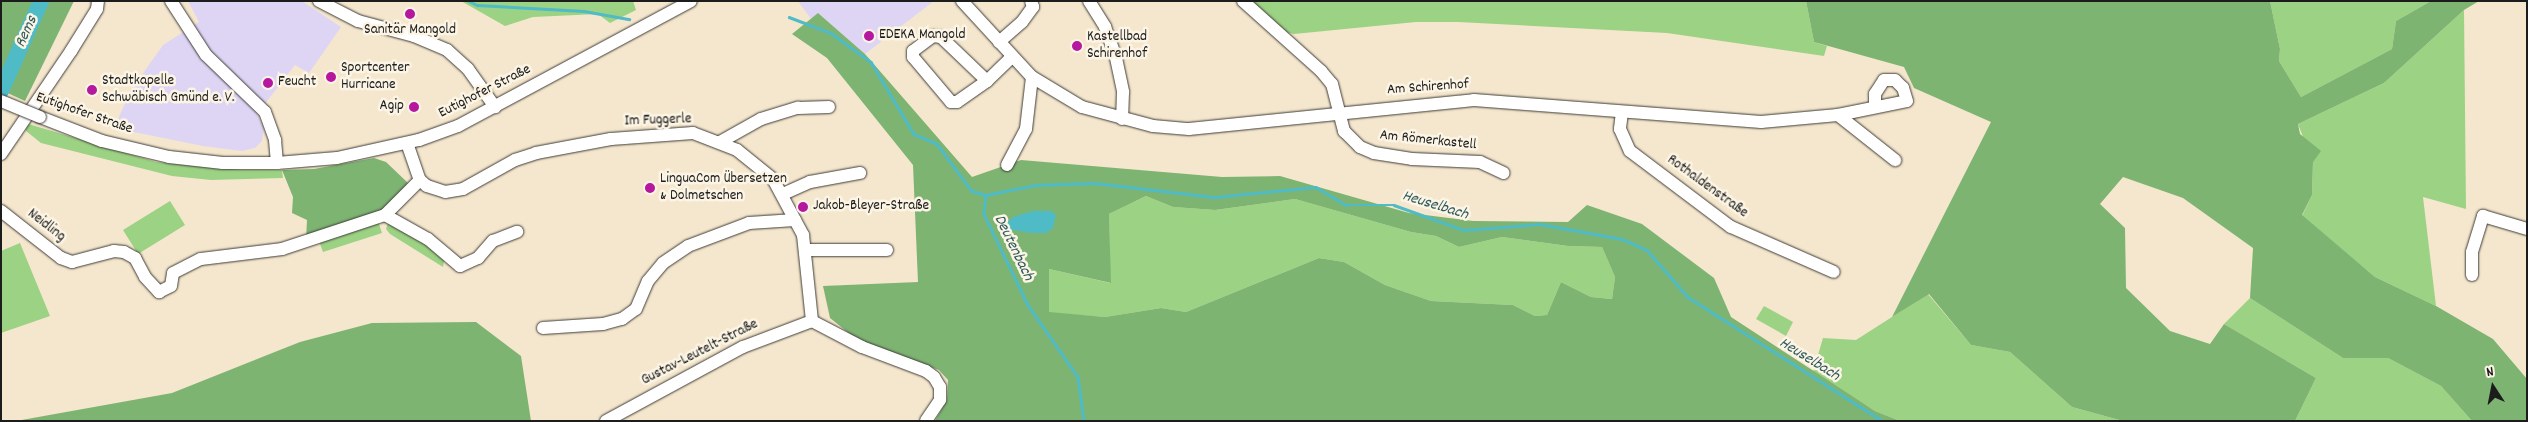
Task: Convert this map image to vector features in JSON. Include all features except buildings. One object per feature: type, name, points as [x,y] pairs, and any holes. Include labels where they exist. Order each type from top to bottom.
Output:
[{"type":"street","points":[[4,150],[97,8],[98,1]]},
{"type":"street","points":[[171,1],[206,55],[265,112],[275,140],[276,163]]},
{"type":"street","points":[[319,1],[358,21],[414,36],[447,50],[468,69],[495,107]]},
{"type":"street","name":"Eutighofer Straße","points":[[1,101],[40,118],[102,140],[170,156],[223,163],[276,163],[337,158],[407,144],[458,126],[692,1]]},
{"type":"street","name":"Am Schirenhof","points":[[962,1],[1032,77],[1082,107],[1122,119],[1189,129],[1337,112],[1474,100],[1761,122],[1838,116],[1875,106]]},
{"type":"street","points":[[999,42],[1022,22],[1033,7],[1031,1]]},
{"type":"street","points":[[1089,1],[1105,27],[1116,58],[1123,92],[1122,119]]},
{"type":"street","name":"Am Römerkastell","points":[[1243,1],[1321,71],[1332,84],[1337,112],[1344,132],[1360,146],[1374,153],[1480,162],[1504,173]]},
{"type":"street","points":[[987,81],[941,36],[933,36],[913,51],[913,57],[951,102],[957,102],[987,81],[1012,57]]},
{"type":"street","points":[[1007,165],[1026,129],[1032,77]]},
{"type":"street","points":[[720,142],[761,119],[798,108],[829,107]]},
{"type":"street","name":"Rothaldenstraße","points":[[1622,112],[1620,130],[1630,151],[1731,227],[1834,272]]},
{"type":"street","points":[[1838,116],[1895,160]]},
{"type":"street","name":"Im Fuggerle","points":[[420,180],[436,191],[454,191],[514,160],[611,139],[693,134],[720,142],[758,165],[783,194],[807,250],[812,321]]},
{"type":"street","points":[[407,144],[420,180],[385,215],[428,239],[460,266],[478,258],[493,241],[517,232]]},
{"type":"street","points":[[783,194],[810,182],[860,172]]},
{"type":"street","name":"Neidling","points":[[1,211],[48,249],[72,262],[114,251],[124,252],[135,258],[145,277],[159,292],[171,286],[173,273],[201,259],[282,249],[385,215]]},
{"type":"street","points":[[2472,275],[2472,252],[2483,216],[2527,228]]},
{"type":"street","points":[[543,328],[603,324],[622,319],[636,309],[648,281],[663,263],[688,246],[749,224],[795,220]]},
{"type":"street","points":[[807,250],[887,250]]},
{"type":"street","points":[[812,321],[906,365],[926,371],[940,387],[940,400],[926,421]]},
{"type":"street","name":"Gustav-Leutelt-Straße","points":[[606,421],[743,347],[812,321]]},
{"type":"shaded area","points":[[188,1],[302,1],[341,27],[309,73],[295,65],[257,114],[264,128],[262,141],[255,148],[242,151],[203,146],[114,128],[131,90],[163,45],[199,22]]},
{"type":"shaded area","name":"EDEKA Mangold","points":[[798,1],[934,1],[865,54],[819,14],[811,19]]},
{"type":"green space","points":[[1,1],[74,1],[25,101],[1,90]]},
{"type":"green space","points":[[461,1],[633,1],[636,10],[610,23],[598,14],[533,17],[505,26]]},
{"type":"green space","points":[[1249,1],[1806,1],[1814,42],[1827,46],[1824,56],[1667,33],[1458,22],[1416,22],[1294,34],[1285,32]]},
{"type":"green space","points":[[1806,1],[2270,1],[2280,49],[2279,61],[2301,97],[2392,49],[2396,21],[2431,1],[2479,1],[2464,10],[2384,83],[2298,124],[2300,134],[2321,151],[2313,162],[2312,195],[2302,215],[2375,277],[2436,306],[2493,339],[2527,379],[2527,421],[2472,421],[2441,386],[2388,358],[2343,358],[2250,298],[2253,248],[2183,198],[2123,177],[2100,204],[2125,228],[2126,288],[2170,331],[2210,344],[2224,324],[2316,378],[2295,421],[2123,421],[2072,407],[2010,352],[1971,345],[1929,294],[1892,317],[1991,122],[1914,88],[1904,67],[1814,42]]},
{"type":"green space","points":[[2270,1],[2431,1],[2396,21],[2392,49],[2301,97],[2279,61],[2280,49]]},
{"type":"green space","points":[[2464,10],[2466,209],[2423,197],[2436,306],[2375,277],[2302,216],[2312,195],[2313,162],[2298,124],[2384,83]]},
{"type":"green space","points":[[818,13],[865,54],[972,177],[1021,160],[1222,177],[1280,176],[1409,213],[1473,221],[1568,222],[1587,205],[1642,224],[1714,278],[1731,317],[1875,411],[1900,421],[935,421],[947,400],[948,380],[939,370],[860,342],[830,318],[823,286],[918,282],[913,165],[827,58],[792,34]],"holes":[[[1146,196],[1173,207],[1215,210],[1295,199],[1411,232],[1436,236],[1459,247],[1502,237],[1568,246],[1602,247],[1615,277],[1612,299],[1591,297],[1561,282],[1547,315],[1535,316],[1513,305],[1431,301],[1385,285],[1344,262],[1319,258],[1186,312],[1161,308],[1105,317],[1049,312],[1049,269],[1111,283],[1109,214]]]},
{"type":"green space","points":[[25,123],[156,162],[242,170],[282,170],[283,178],[211,180],[172,176],[41,143],[26,131]]},
{"type":"green space","points":[[374,158],[386,162],[408,183],[395,203],[380,214],[306,240],[307,220],[292,213],[293,197],[282,170],[314,169]]},
{"type":"green space","points":[[1146,196],[1173,207],[1215,210],[1295,199],[1411,232],[1436,236],[1459,247],[1502,237],[1568,246],[1602,247],[1615,277],[1612,299],[1591,297],[1561,282],[1547,315],[1535,316],[1513,305],[1431,301],[1385,285],[1344,262],[1319,258],[1186,312],[1161,308],[1105,317],[1049,313],[1049,269],[1110,283],[1109,214]]},
{"type":"green space","points":[[170,201],[185,225],[138,254],[123,230]]},
{"type":"green space","points":[[389,220],[445,255],[443,267],[390,234],[386,229]]},
{"type":"green space","points":[[378,221],[382,233],[323,252],[319,241]]},
{"type":"green space","points":[[20,243],[50,316],[1,333],[1,251]]},
{"type":"green space","points":[[1928,294],[1971,345],[2010,352],[2072,407],[2123,421],[1900,421],[1875,411],[1813,372],[1823,338],[1856,340]]},
{"type":"green space","points":[[2250,298],[2343,358],[2388,358],[2441,386],[2472,421],[2295,421],[2316,378],[2224,324]]},
{"type":"green space","points":[[1764,306],[1793,322],[1786,336],[1756,319]]},
{"type":"green space","points":[[476,322],[521,356],[531,421],[16,421],[172,393],[300,342],[372,323]]},
{"type":"water","points":[[1033,211],[1051,211],[1056,215],[1053,228],[1046,233],[1006,229],[1006,224],[1013,217]]},
{"type":"waterway","name":"Rems","points":[[1,91],[41,1]]},
{"type":"waterway","name":"Deutenbach","points":[[469,1],[477,5],[584,11],[629,19]]},
{"type":"waterway","name":"Deutenbach","points":[[789,17],[831,33],[871,62],[914,134],[937,144],[972,191],[986,195],[984,214],[1028,305],[1078,377],[1084,421]]},
{"type":"waterway","name":"Heuselbach","points":[[986,195],[1035,185],[1095,183],[1215,197],[1316,187],[1346,205],[1394,205],[1464,230],[1540,224],[1622,239],[1647,250],[1688,297],[1883,421]]},
{"type":"place","name":"Sanitär Mangold","points":[[410,14]]},
{"type":"place","name":"EDEKA Mangold","points":[[869,36]]},
{"type":"place","name":"Kastellbad Schirenhof","points":[[1077,46]]},
{"type":"place","name":"Sportcenter Hurricane","points":[[331,77]]},
{"type":"place","name":"Feucht","points":[[268,83]]},
{"type":"place","name":"Stadtkapelle Schwäbisch Gmünd e. V.","points":[[92,90]]},
{"type":"place","name":"Agip","points":[[414,107]]},
{"type":"place","name":"LinguaCom Übersetzen & Dolmetschen","points":[[650,188]]},
{"type":"place","name":"Jakob-Bleyer-Straße","points":[[803,207]]}]
